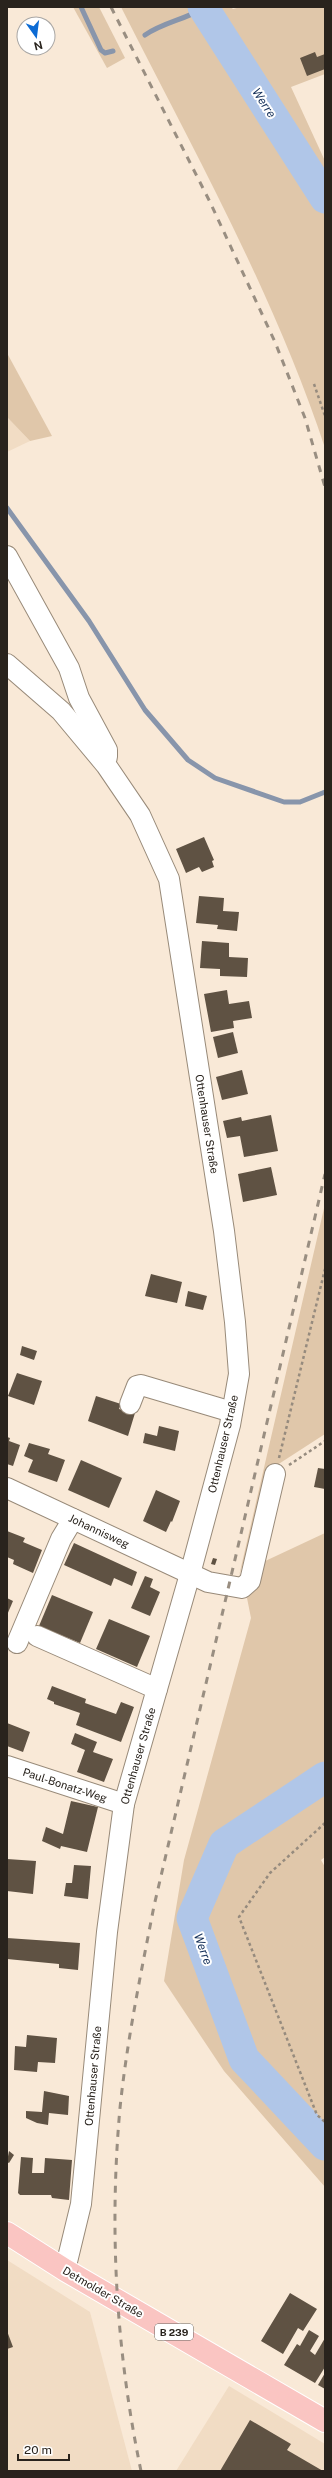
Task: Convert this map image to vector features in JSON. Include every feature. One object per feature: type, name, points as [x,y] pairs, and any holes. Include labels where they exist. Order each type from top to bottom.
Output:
[{"type":"main road","name":"Detmolder Straße","points":[[7,2233],[65,2270],[325,2421]]},
{"type":"street","points":[[7,556],[69,668],[79,698],[107,750],[106,765]]},
{"type":"street","name":"Ottenhauser Straße","points":[[7,664],[61,711],[106,765],[140,815],[169,880],[224,1231],[236,1322],[239,1374],[232,1412],[190,1574],[124,1804],[107,1932],[81,2204],[65,2270]]},
{"type":"street","points":[[130,1404],[137,1386],[141,1385],[232,1412]]},
{"type":"street","name":"Johannisweg","points":[[7,1488],[190,1574],[229,1587],[242,1588],[250,1581],[276,1474]]},
{"type":"street","points":[[17,1643],[61,1539],[73,1519]]},
{"type":"street","points":[[37,1636],[157,1689]]},
{"type":"street","name":"Paul-Bonatz-Weg","points":[[7,1766],[124,1804]]},
{"type":"path","points":[[314,384],[325,416]]},
{"type":"path","points":[[276,1474],[325,1269]]},
{"type":"path","points":[[276,1474],[325,1441]]},
{"type":"path","points":[[325,1823],[270,1873],[239,1917],[317,2115],[325,2122]]},
{"type":"shaded area","points":[[73,7],[99,7],[125,58],[107,68]]},
{"type":"shaded area","points":[[121,7],[231,7],[233,9],[240,7],[325,7],[325,74],[291,87],[325,161],[325,448],[305,391],[282,334],[257,279],[204,169]]},
{"type":"shaded area","points":[[7,353],[52,436],[30,441],[7,417]]},
{"type":"shaded area","points":[[7,417],[30,441],[7,452]]},
{"type":"shaded area","points":[[325,1204],[325,1434],[274,1467],[239,1576]]},
{"type":"shaded area","points":[[325,1533],[325,1857],[321,1860],[325,1867],[325,2187],[224,2071],[164,1981],[184,1860],[251,1618],[247,1598],[261,1563]]},
{"type":"shaded area","points":[[7,2260],[90,2312],[132,2471],[7,2471]]},
{"type":"shaded area","points":[[229,2386],[325,2444],[325,2471],[176,2471]]},
{"type":"building","points":[[315,52],[317,57],[325,54],[325,69],[307,76],[300,58]]},
{"type":"building","points":[[204,837],[214,860],[212,861],[214,867],[202,872],[199,867],[186,873],[176,849]]},
{"type":"building","points":[[199,896],[224,898],[223,911],[239,912],[237,931],[217,929],[218,925],[196,923]]},
{"type":"building","points":[[202,941],[229,943],[229,957],[248,958],[247,977],[220,976],[220,969],[200,968]]},
{"type":"building","points":[[227,990],[229,1004],[249,1001],[252,1018],[233,1021],[234,1028],[211,1032],[204,994]]},
{"type":"building","points":[[233,1032],[238,1053],[218,1058],[213,1037]]},
{"type":"building","points":[[242,1070],[248,1094],[222,1100],[216,1077]]},
{"type":"building","points":[[271,1115],[278,1151],[244,1157],[240,1136],[227,1138],[223,1121],[241,1117],[242,1121]]},
{"type":"building","points":[[271,1167],[277,1195],[243,1202],[238,1174]]},
{"type":"building","points":[[151,1274],[182,1282],[177,1303],[145,1296]]},
{"type":"building","points":[[188,1291],[207,1296],[203,1310],[185,1306]]},
{"type":"building","points":[[22,1346],[37,1351],[34,1360],[20,1355]]},
{"type":"building","points":[[17,1373],[42,1381],[34,1405],[8,1396]]},
{"type":"building","points":[[96,1396],[121,1404],[119,1409],[135,1413],[128,1436],[88,1421]]},
{"type":"building","points":[[159,1426],[179,1431],[175,1451],[143,1443],[145,1433],[157,1436]]},
{"type":"building","points":[[7,1437],[10,1438],[9,1441],[20,1445],[13,1466],[7,1464]]},
{"type":"building","points":[[29,1443],[50,1449],[48,1454],[65,1460],[57,1482],[28,1472],[33,1460],[24,1456]]},
{"type":"building","points":[[81,1460],[122,1478],[109,1508],[68,1490]]},
{"type":"building","points":[[318,1468],[325,1469],[325,1489],[314,1487]]},
{"type":"building","points":[[156,1490],[180,1501],[172,1522],[171,1521],[166,1532],[143,1521]]},
{"type":"building","points":[[7,1531],[25,1538],[23,1542],[42,1550],[33,1573],[13,1564],[14,1560],[7,1557]]},
{"type":"building","points":[[74,1543],[137,1572],[132,1586],[114,1578],[111,1586],[64,1565]]},
{"type":"building","points":[[213,1558],[217,1559],[215,1565],[211,1564]]},
{"type":"building","points":[[145,1576],[153,1579],[150,1587],[160,1592],[150,1616],[131,1608]]},
{"type":"building","points":[[52,1595],[93,1612],[80,1643],[39,1626]]},
{"type":"building","points":[[7,1598],[13,1601],[7,1615]]},
{"type":"building","points":[[109,1619],[150,1636],[137,1667],[96,1649]]},
{"type":"building","points":[[52,1686],[86,1699],[85,1703],[116,1714],[121,1702],[134,1707],[121,1742],[76,1725],[80,1713],[54,1704],[54,1702],[47,1699]]},
{"type":"building","points":[[7,1723],[30,1732],[23,1752],[7,1746]]},
{"type":"building","points":[[75,1733],[97,1742],[93,1752],[113,1759],[104,1782],[77,1772],[85,1750],[71,1744]]},
{"type":"building","points":[[71,1801],[98,1807],[87,1852],[61,1846],[60,1849],[42,1841],[46,1827],[63,1834]]},
{"type":"building","points":[[7,1859],[36,1861],[33,1894],[7,1891]]},
{"type":"building","points":[[74,1865],[91,1866],[88,1899],[64,1896],[66,1883],[72,1883]]},
{"type":"building","points":[[7,1938],[80,1943],[78,1970],[59,1968],[59,1964],[7,1959]]},
{"type":"building","points":[[27,2035],[57,2038],[55,2063],[38,2062],[37,2072],[14,2070],[15,2046],[26,2047]]},
{"type":"building","points":[[44,2091],[69,2096],[68,2115],[49,2113],[48,2125],[37,2123],[26,2118],[26,2111],[42,2112]]},
{"type":"building","points":[[9,2151],[14,2155],[9,2163],[7,2162]]},
{"type":"building","points":[[21,2157],[33,2158],[32,2173],[44,2173],[45,2158],[72,2160],[69,2200],[52,2198],[51,2195],[20,2195],[18,2193]]},
{"type":"building","points":[[290,2293],[317,2309],[303,2331],[298,2328],[283,2354],[261,2341]]},
{"type":"building","points":[[309,2330],[319,2336],[310,2351],[315,2355],[325,2338],[325,2367],[315,2383],[284,2365],[297,2344],[300,2346]]},
{"type":"building","points":[[7,2331],[13,2347],[7,2349]]},
{"type":"building","points":[[325,2373],[325,2389],[318,2385]]},
{"type":"building","points":[[250,2420],[291,2444],[287,2450],[323,2471],[220,2471]]},
{"type":"waterway","points":[[81,7],[101,50],[105,53],[113,51]]},
{"type":"waterway","name":"Werre","points":[[203,7],[325,198]]},
{"type":"waterway","points":[[145,35],[159,27],[204,8]]},
{"type":"waterway","points":[[7,508],[89,621],[145,710],[188,760],[215,778],[284,802],[300,802],[325,792]]},
{"type":"waterway","name":"Werre","points":[[325,1777],[224,1844],[192,1918],[244,2059],[325,2145]]},
{"type":"railway","points":[[111,7],[210,202],[275,342],[305,418],[325,487]]},
{"type":"railway","points":[[141,2471],[132,2426],[120,2336],[115,2245],[117,2154],[120,2108],[126,2057],[154,1906],[325,1174]]}]
